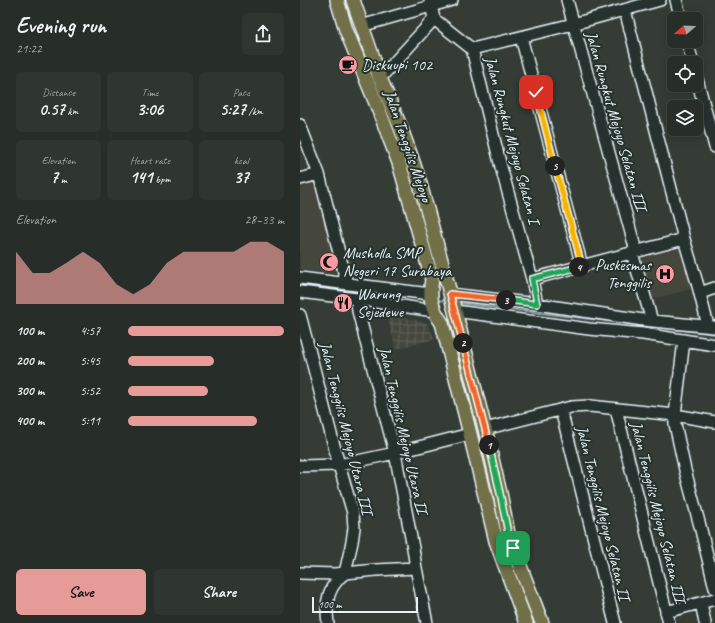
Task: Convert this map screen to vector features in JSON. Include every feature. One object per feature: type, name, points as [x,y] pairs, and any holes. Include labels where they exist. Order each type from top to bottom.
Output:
[{"type":"main road","name":"Jalan Tenggilis Mejoyo","points":[[337,0],[346,30],[391,142],[406,187],[432,280],[432,302]]},
{"type":"main road","name":"Jalan Tenggilis Mejoyo","points":[[353,0],[361,26],[400,126],[420,184],[453,302],[485,429],[509,538],[542,623]]},
{"type":"main road","points":[[406,187],[420,184]]},
{"type":"main road","points":[[432,302],[442,322],[496,541],[526,623]]},
{"type":"main road","points":[[453,364],[468,362]]},
{"type":"main road","points":[[485,496],[500,493]]},
{"type":"street","points":[[361,26],[430,3],[452,0]]},
{"type":"street","name":"Jalan Rungkut Mejoyo Selatan III","points":[[567,0],[634,252],[645,325]]},
{"type":"street","points":[[472,49],[573,24],[660,0]]},
{"type":"street","points":[[676,0],[679,12]]},
{"type":"street","points":[[380,78],[434,19],[430,3]]},
{"type":"street","points":[[453,302],[589,329],[645,325],[711,327],[684,239],[625,10]]},
{"type":"street","name":"Jalan Rungkut Mejoyo Selatan I","points":[[434,19],[472,49],[501,167],[532,279],[537,304]]},
{"type":"street","points":[[521,37],[582,266]]},
{"type":"street","points":[[700,92],[715,147]]},
{"type":"street","points":[[300,125],[319,174],[347,284]]},
{"type":"street","points":[[300,180],[319,174]]},
{"type":"street","points":[[532,279],[684,239]]},
{"type":"street","points":[[300,278],[347,284],[432,302]]},
{"type":"street","points":[[700,293],[715,288]]},
{"type":"street","points":[[300,292],[357,299],[432,302]]},
{"type":"street","name":"Jalan Tenggilis Mejoyo Utara II","points":[[357,299],[358,311],[395,453],[427,623]]},
{"type":"street","points":[[453,302],[537,304],[645,325],[684,340],[715,344]]},
{"type":"street","name":"Jalan Tenggilis Mejoyo Utara III","points":[[300,315],[339,465],[354,513],[352,542],[345,572]]},
{"type":"street","points":[[684,340],[675,424],[715,588]]},
{"type":"street","points":[[485,429],[572,407],[590,406],[675,415],[715,422]]},
{"type":"street","name":"Jalan Tenggilis Mejoyo Selatan III","points":[[616,409],[667,618]]},
{"type":"street","name":"Jalan Tenggilis Mejoyo Selatan II","points":[[561,410],[615,623]]},
{"type":"street","points":[[300,466],[339,465],[395,453],[470,434]]},
{"type":"street","points":[[300,573],[335,574],[345,572],[416,568]]},
{"type":"street","points":[[328,623],[326,611],[329,596],[335,582],[345,572]]},
{"type":"street","points":[[667,618],[700,603],[715,600]]},
{"type":"street","points":[[700,603],[705,623]]},
{"type":"shaded area","points":[[315,182],[327,215],[342,270],[327,273],[300,269],[300,186]]},
{"type":"shaded area","name":"Puskesmas Tenggilis","points":[[681,248],[691,289],[649,300],[639,259]]},
{"type":"shaded area","points":[[386,313],[427,323],[435,339],[396,349]]},
{"type":"waterway","points":[[436,300],[448,301]]},
{"type":"waterway","points":[[458,303],[715,334]]},
{"type":"place","name":"Diskuupi 102","points":[[348,65]]},
{"type":"place","name":"Musholla SMP Negeri 17 Surabaya","points":[[329,262]]},
{"type":"place","name":"Puskesmas Tenggilis","points":[[665,274]]},
{"type":"place","name":"Warung Sejedewe","points":[[343,303]]},
{"type":"route","points":[[513,548],[509,538],[485,429],[450,294],[537,304],[532,279],[582,266],[536,92]]}]
